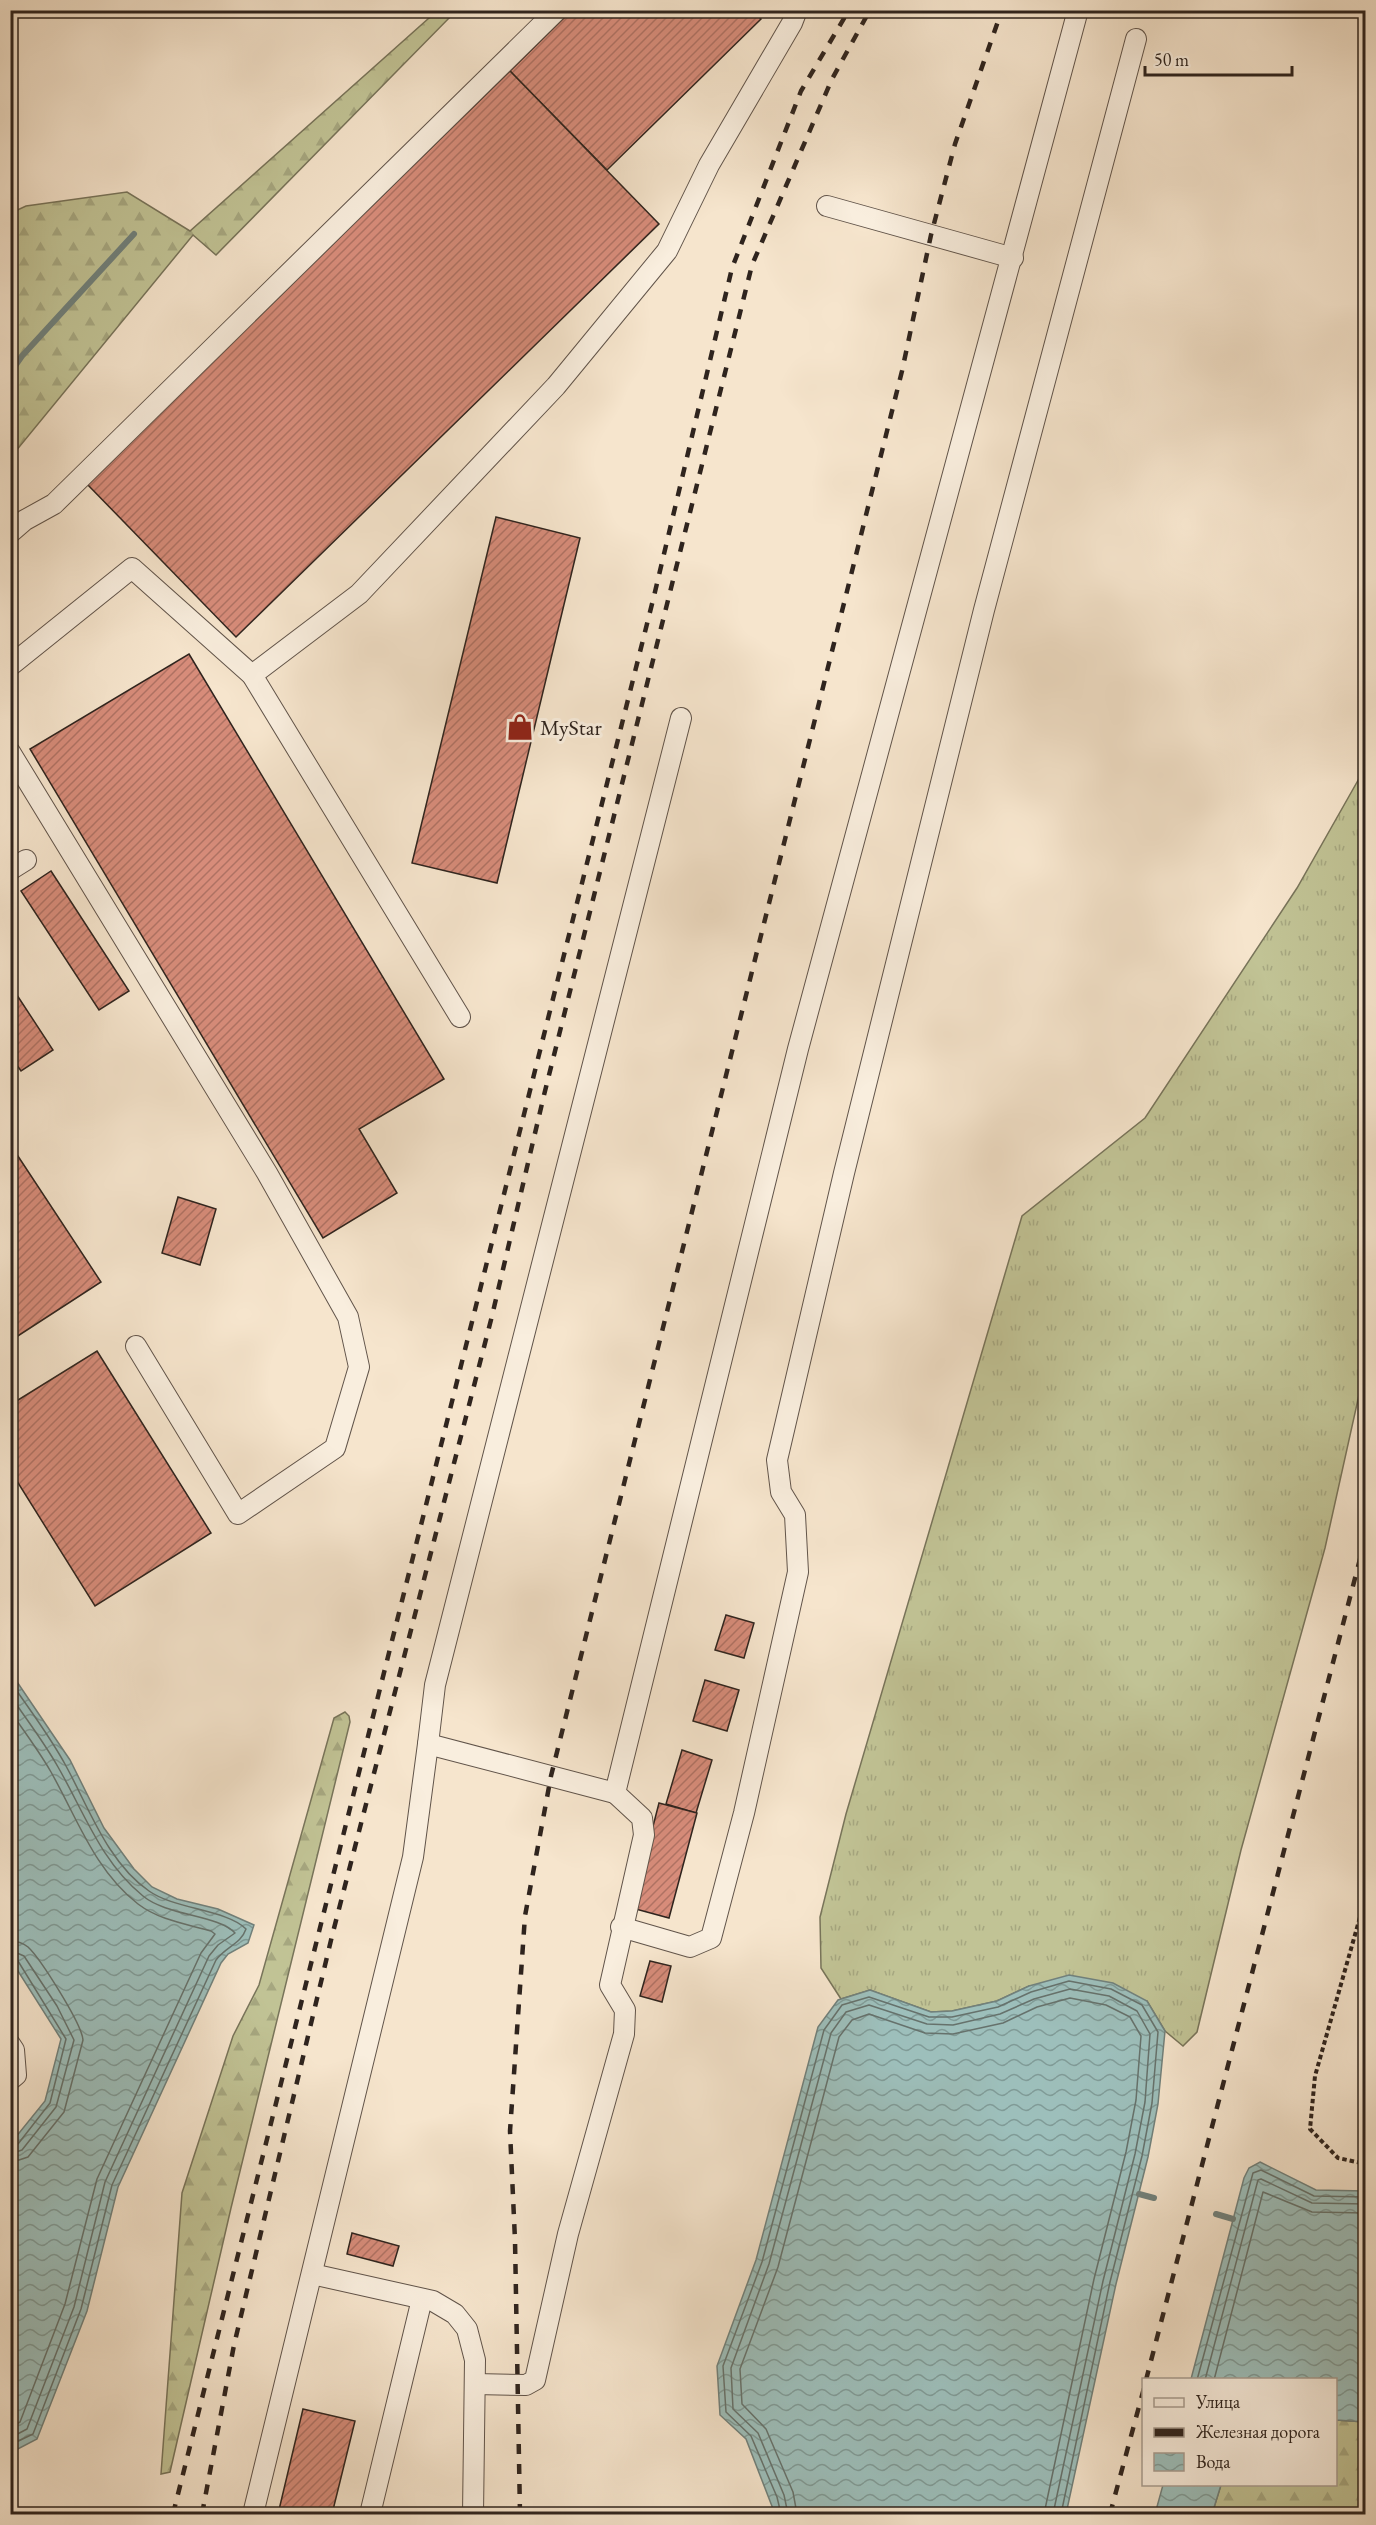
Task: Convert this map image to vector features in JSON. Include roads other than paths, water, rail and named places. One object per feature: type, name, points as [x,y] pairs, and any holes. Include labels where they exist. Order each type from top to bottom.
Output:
[{"type":"lane","points":[[10,533],[25,520],[54,504],[557,10]]},
{"type":"lane","points":[[252,675],[359,594],[556,386],[660,260],[667,251],[709,165],[797,10]]},
{"type":"lane","points":[[615,1793],[798,1049],[1078,10]]},
{"type":"lane","points":[[621,1927],[690,1947],[711,1938],[744,1813],[798,1572],[795,1515],[781,1492],[777,1460],[844,1173],[984,610],[1136,39]]},
{"type":"lane","points":[[828,206],[1013,258]]},
{"type":"lane","points":[[10,666],[132,568],[252,675],[460,1017]]},
{"type":"lane","points":[[253,2514],[413,1857],[435,1685],[681,718]]},
{"type":"lane","points":[[10,752],[267,1173],[348,1317],[359,1367],[335,1448],[238,1514],[136,1346]]},
{"type":"lane","points":[[428,1744],[615,1793],[642,1818],[644,1835],[621,1927],[610,1985],[625,2010],[624,2034],[568,2234],[535,2380],[526,2385],[475,2384]]},
{"type":"lane","points":[[10,2043],[15,2050],[16,2076],[10,2080]]},
{"type":"lane","points":[[312,2274],[433,2301],[455,2313],[467,2329],[475,2360],[473,2514]]},
{"type":"lane","points":[[370,2514],[422,2299]]},
{"type":"water","points":[[11,1673],[70,1760],[104,1828],[134,1869],[152,1887],[177,1899],[218,1909],[254,1925],[248,1943],[228,1954],[221,1963],[118,2187],[87,2311],[37,2439],[14,2451],[10,2451],[11,2143],[45,2101],[61,2039],[11,1960]]},
{"type":"water","points":[[1069,1975],[1113,1983],[1147,2001],[1165,2031],[1158,2104],[1148,2157],[1116,2284],[1066,2514],[775,2514],[746,2439],[720,2415],[717,2366],[756,2260],[818,2027],[838,2000],[870,1990],[931,2012],[952,2011],[997,2001],[1029,1986]]},
{"type":"water","points":[[1260,2162],[1316,2190],[1365,2191],[1365,2422],[1337,2420],[1337,2378],[1191,2378],[1244,2178],[1249,2168]]},
{"type":"water","points":[[1162,2486],[1221,2486],[1212,2514],[1155,2514]]},
{"type":"waterway","points":[[10,373],[22,356],[134,234]]},
{"type":"waterway","points":[[1139,2194],[1154,2198]]},
{"type":"waterway","points":[[1216,2214],[1233,2219]]},
{"type":"railway","points":[[173,2514],[654,596],[732,268],[801,91],[849,10]]},
{"type":"railway","points":[[202,2514],[234,2345],[332,1936],[492,1316],[544,1095],[752,265],[832,79],[870,10]]},
{"type":"railway","points":[[520,2514],[515,2240],[510,2131],[525,1916],[551,1776],[902,371],[931,235],[955,144],[1002,10]]},
{"type":"railway","points":[[1147,2378],[1366,1536]]},
{"type":"railway","points":[[1110,2514],[1142,2395]]},
{"type":"place","name":"MyStar","points":[[520,727]]}]
